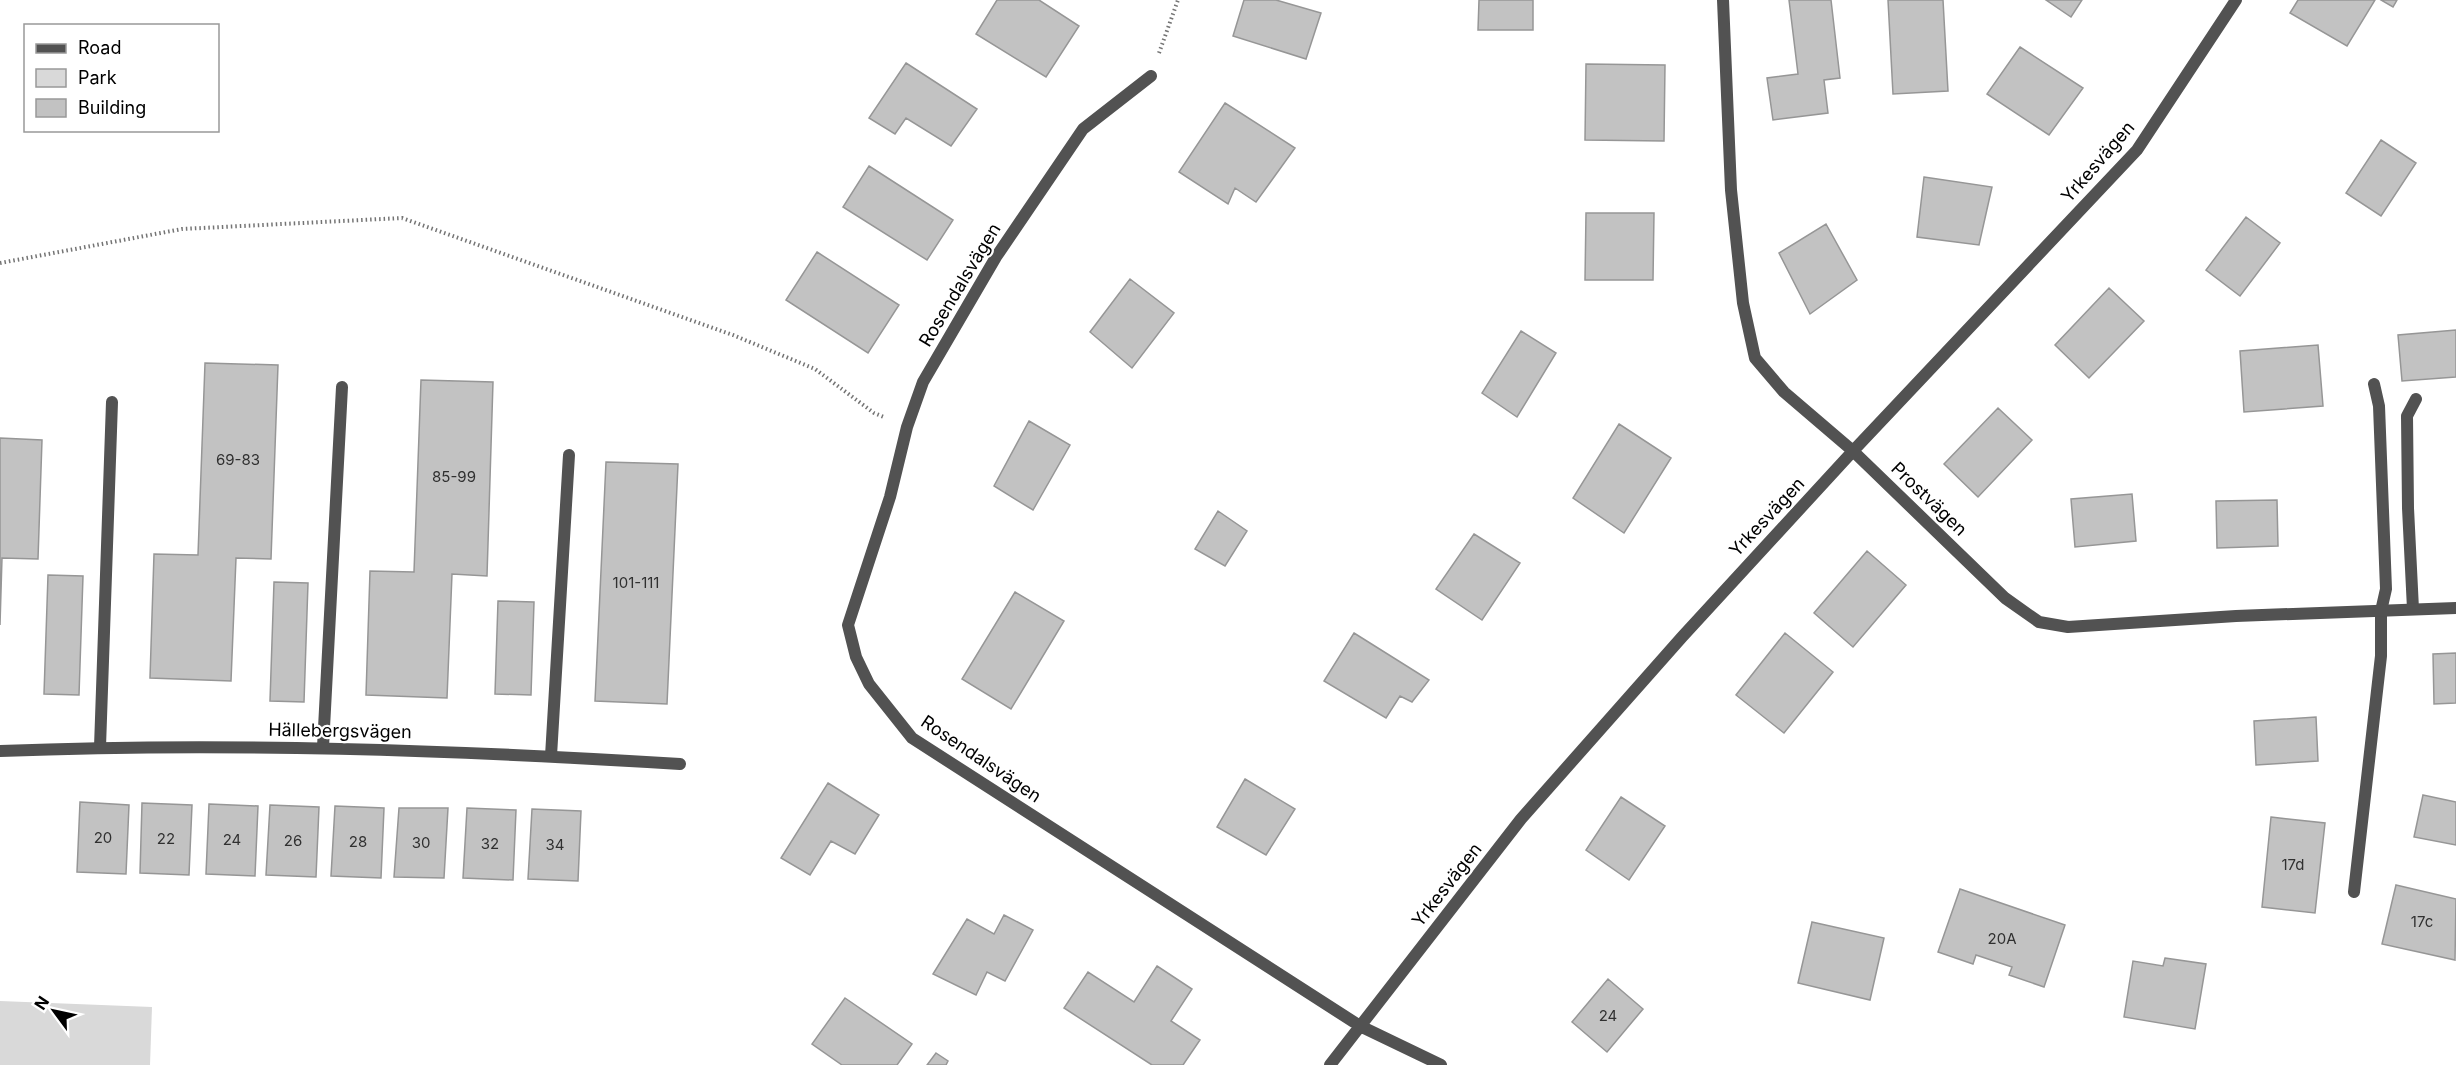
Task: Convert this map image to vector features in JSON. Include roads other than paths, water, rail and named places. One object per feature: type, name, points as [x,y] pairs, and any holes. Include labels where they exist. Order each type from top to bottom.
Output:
[{"type":"street","name":"Prostvägen","points":[[1722,0],[1732,201],[1743,303],[1755,358],[1784,392],[1853,450],[2005,598],[2039,622],[2068,627],[2235,616],[2456,608]]},
{"type":"street","name":"Yrkesvägen","points":[[1330,1065],[1521,819],[1690,628],[1853,450],[2137,150],[2236,0]]},
{"type":"street","name":"Rosendalsvägen","points":[[1151,76],[1083,129],[996,257],[923,382],[907,427],[890,496],[848,625],[856,657],[869,684],[912,738],[1360,1026],[1441,1065]]},
{"type":"street","points":[[2354,892],[2381,656],[2385,589],[2384,489],[2379,406],[2374,384]]},
{"type":"street","points":[[323,747],[342,387]]},
{"type":"street","points":[[2412,609],[2407,416],[2416,399]]},
{"type":"street","points":[[100,747],[112,402]]},
{"type":"street","points":[[551,756],[569,454]]},
{"type":"street","name":"Hällebergsvägen","points":[[0,751],[100,747],[323,747],[551,756],[680,764]]}]
